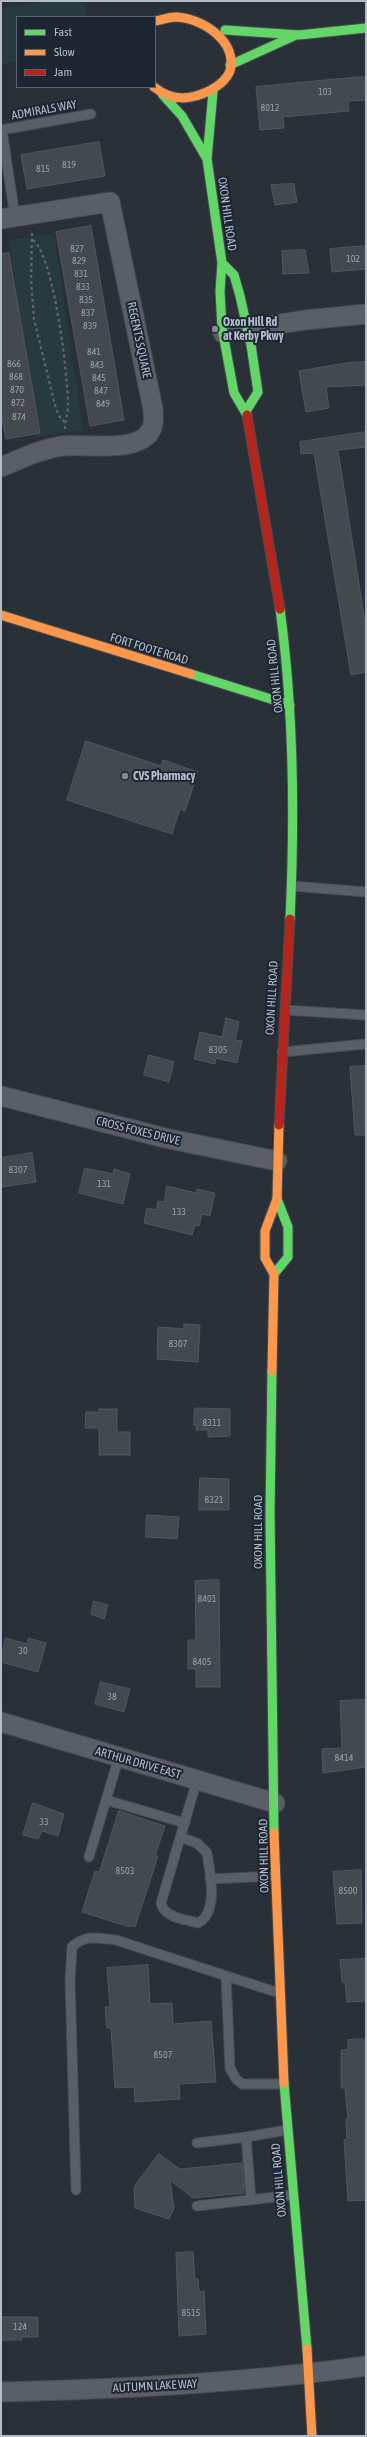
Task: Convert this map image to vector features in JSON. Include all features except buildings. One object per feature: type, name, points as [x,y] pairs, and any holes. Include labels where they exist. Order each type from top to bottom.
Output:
[{"type":"main road","points":[[156,16],[180,9],[192,10]]},
{"type":"main road","points":[[162,94],[188,100],[213,92],[224,80],[230,65],[231,47],[225,30],[218,22]]},
{"type":"main road","points":[[225,30],[299,34],[366,28]]},
{"type":"main road","points":[[230,65],[299,34]]},
{"type":"main road","name":"OXON HILL ROAD","points":[[155,88],[182,116],[207,159]]},
{"type":"main road","name":"OXON HILL ROAD","points":[[213,92],[207,159],[222,263],[218,277],[223,333],[234,394],[246,411],[280,614],[290,705],[293,847],[277,1161],[277,1199],[265,1231],[265,1258],[274,1274],[270,1514],[275,1876],[279,1993],[287,2130],[309,2374],[312,2436]]},
{"type":"main road","points":[[222,263],[234,275],[247,330],[258,392],[246,411]]},
{"type":"main road","name":"FORT FOOTE ROAD","points":[[1,615],[290,705]]},
{"type":"main road","name":"OXON HILL ROAD","points":[[274,1274],[288,1257],[288,1227],[277,1199]]},
{"type":"street","name":"REGENTS SQUARE","points":[[1,467],[39,452],[62,446],[134,445],[145,438],[153,425],[153,409],[110,202],[8,218]]},
{"type":"street","points":[[223,333],[366,314]]},
{"type":"street","name":"CROSS FOXES DRIVE","points":[[1,1096],[165,1138],[277,1161]]},
{"type":"street","name":"ARTHUR DRIVE EAST","points":[[1,1722],[275,1803]]},
{"type":"street","name":"AUTUMN LAKE WAY","points":[[1,2392],[182,2385],[309,2374],[366,2366]]},
{"type":"lane","name":"ADMIRALS WAY","points":[[8,218],[1,130],[92,114]]},
{"type":"lane","points":[[290,886],[366,892]]},
{"type":"lane","points":[[284,1010],[366,1015]]},
{"type":"lane","points":[[282,1052],[366,1044]]},
{"type":"lane","points":[[89,1858],[118,1757]]},
{"type":"lane","points":[[180,1837],[197,1843],[208,1853],[210,1879],[209,1911],[205,1919],[198,1923],[167,1914],[162,1908],[161,1903],[180,1837],[185,1823],[197,1780]]},
{"type":"lane","points":[[106,1800],[185,1823]]},
{"type":"lane","points":[[210,1879],[275,1876]]},
{"type":"lane","points":[[76,2190],[70,1981],[72,1947],[79,1940],[93,1937],[116,1940],[279,1993]]},
{"type":"lane","points":[[226,1976],[230,2068],[236,2079],[242,2084],[284,2084]]},
{"type":"lane","points":[[197,2143],[287,2130]]},
{"type":"lane","points":[[246,2137],[251,2200]]},
{"type":"lane","points":[[197,2206],[292,2196]]},
{"type":"path","points":[[32,240],[41,251],[58,316],[68,404],[68,416],[65,422],[60,419],[56,409],[34,318],[30,253],[32,240]]},
{"type":"green space","points":[[46,1],[83,1],[86,16],[16,16],[16,61],[1,64],[1,9]]},
{"type":"green space","points":[[54,233],[83,430],[38,437],[9,240]]},
{"type":"traffic: fast","points":[[225,30],[299,35],[366,28]]},
{"type":"traffic: fast","points":[[230,65],[294,36]]},
{"type":"traffic: fast","points":[[213,92],[207,159],[222,263],[220,291],[222,328],[234,393],[247,415]]},
{"type":"traffic: fast","points":[[162,94],[182,116],[207,159]]},
{"type":"traffic: fast","points":[[222,263],[234,275],[251,345],[258,392],[246,411]]},
{"type":"traffic: fast","points":[[280,609],[285,648],[291,725],[293,841],[290,919]]},
{"type":"traffic: fast","points":[[191,674],[290,705]]},
{"type":"traffic: fast","points":[[274,1274],[288,1257],[288,1227],[277,1199]]},
{"type":"traffic: fast","points":[[272,1371],[270,1514],[274,1833]]},
{"type":"traffic: fast","points":[[284,2083],[307,2349]]},
{"type":"traffic: slow","points":[[155,88],[161,92],[175,97],[182,98],[196,96],[211,90],[227,77],[230,71],[231,60],[229,50],[223,41],[216,33],[207,27],[186,18],[171,17],[156,21]]},
{"type":"traffic: slow","points":[[1,615],[191,674]]},
{"type":"traffic: slow","points":[[272,1371],[274,1274],[265,1258],[265,1231],[277,1199],[279,1125]]},
{"type":"traffic: slow","points":[[274,1833],[284,2083]]},
{"type":"traffic: slow","points":[[307,2349],[312,2436]]},
{"type":"traffic: jam","points":[[247,415],[280,609]]},
{"type":"traffic: jam","points":[[279,1125],[290,919]]},
{"type":"place","name":"Oxon Hill Rd at Kerby Pkwy","points":[[215,329]]},
{"type":"place","name":"CVS Pharmacy","points":[[125,776]]}]
